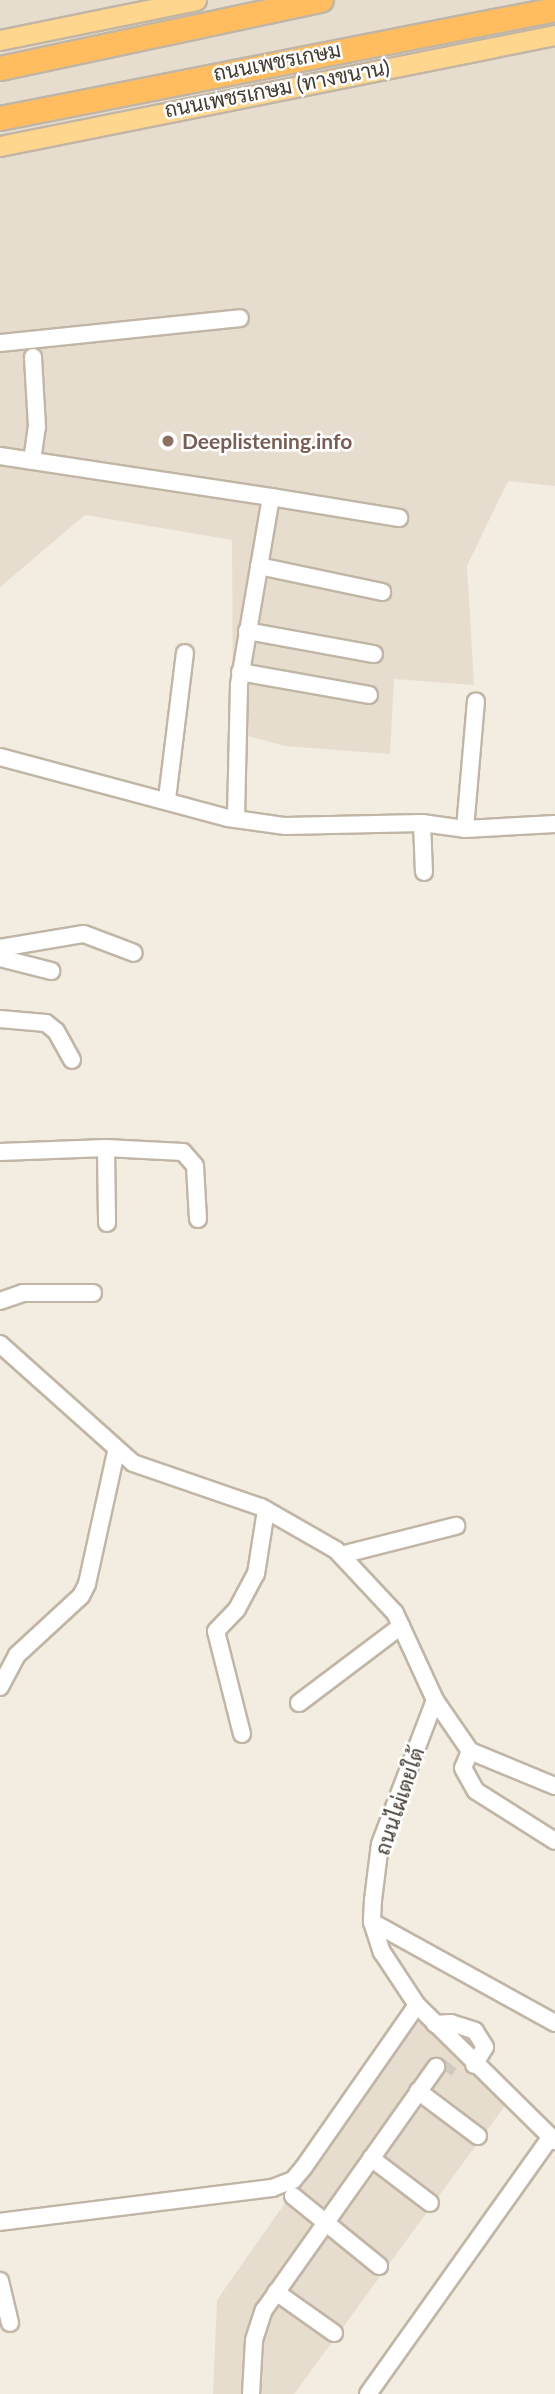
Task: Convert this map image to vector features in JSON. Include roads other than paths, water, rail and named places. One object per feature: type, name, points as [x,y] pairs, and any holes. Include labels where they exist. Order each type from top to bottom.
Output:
[{"type":"highway","points":[[0,68],[321,0]]},
{"type":"highway","name":"ถนนเพชรเกษม","points":[[0,118],[555,9]]},
{"type":"main road","points":[[0,40],[196,0]]},
{"type":"main road","name":"ถนนเพชรเกษม (ทางขนาน)","points":[[0,146],[302,82],[555,35]]},
{"type":"street","points":[[0,343],[240,318]]},
{"type":"street","points":[[32,461],[37,427],[33,357]]},
{"type":"street","points":[[0,456],[399,518]]},
{"type":"street","points":[[236,819],[240,672],[271,496]]},
{"type":"street","points":[[259,566],[382,592]]},
{"type":"street","points":[[247,631],[374,654]]},
{"type":"street","points":[[167,799],[185,653]]},
{"type":"street","points":[[240,672],[369,695]]},
{"type":"street","points":[[465,829],[476,701]]},
{"type":"street","points":[[0,757],[236,819],[327,827],[422,823],[465,829],[555,824]]},
{"type":"street","points":[[422,823],[424,872]]},
{"type":"street","points":[[0,948],[84,934],[134,953]]},
{"type":"street","points":[[0,958],[51,971]]},
{"type":"street","points":[[0,1019],[46,1023],[56,1031],[72,1060]]},
{"type":"street","points":[[106,1147],[107,1223]]},
{"type":"street","points":[[0,1152],[106,1147],[190,1156],[196,1178],[198,1219]]},
{"type":"street","points":[[0,1301],[23,1293],[93,1293]]},
{"type":"street","points":[[0,1344],[116,1451],[133,1463],[266,1510],[341,1555],[395,1613],[435,1700],[470,1751],[555,1786]]},
{"type":"street","points":[[0,1687],[17,1655],[81,1596],[88,1584],[116,1451]]},
{"type":"street","points":[[242,1734],[216,1631],[237,1609],[256,1574],[266,1510]]},
{"type":"street","points":[[341,1555],[456,1526]]},
{"type":"street","points":[[299,1703],[401,1626]]},
{"type":"street","name":"ถนนไผ่เตยใต้","points":[[435,1700],[380,1844],[372,1922],[382,1952],[417,2005],[456,2047],[552,2140]]},
{"type":"street","points":[[470,1751],[463,1768],[476,1791],[555,1841]]},
{"type":"street","points":[[372,1922],[555,2023]]},
{"type":"street","points":[[0,2222],[272,2188],[293,2180],[417,2005]]},
{"type":"street","points":[[435,2024],[451,2022],[475,2031],[485,2047],[474,2065]]},
{"type":"street","points":[[251,2394],[257,2324],[324,2224],[456,2047]]},
{"type":"street","points":[[422,2094],[478,2136]]},
{"type":"street","points":[[368,2394],[552,2140]]},
{"type":"street","points":[[372,2158],[430,2203]]},
{"type":"street","points":[[293,2196],[324,2224],[379,2266]]},
{"type":"street","points":[[0,2281],[10,2323]]},
{"type":"street","points":[[276,2292],[334,2333]]},
{"type":"tunnel","points":[[445,2071],[450,2064]]},
{"type":"place","name":"Deeplistening.info","points":[[168,441]]}]
